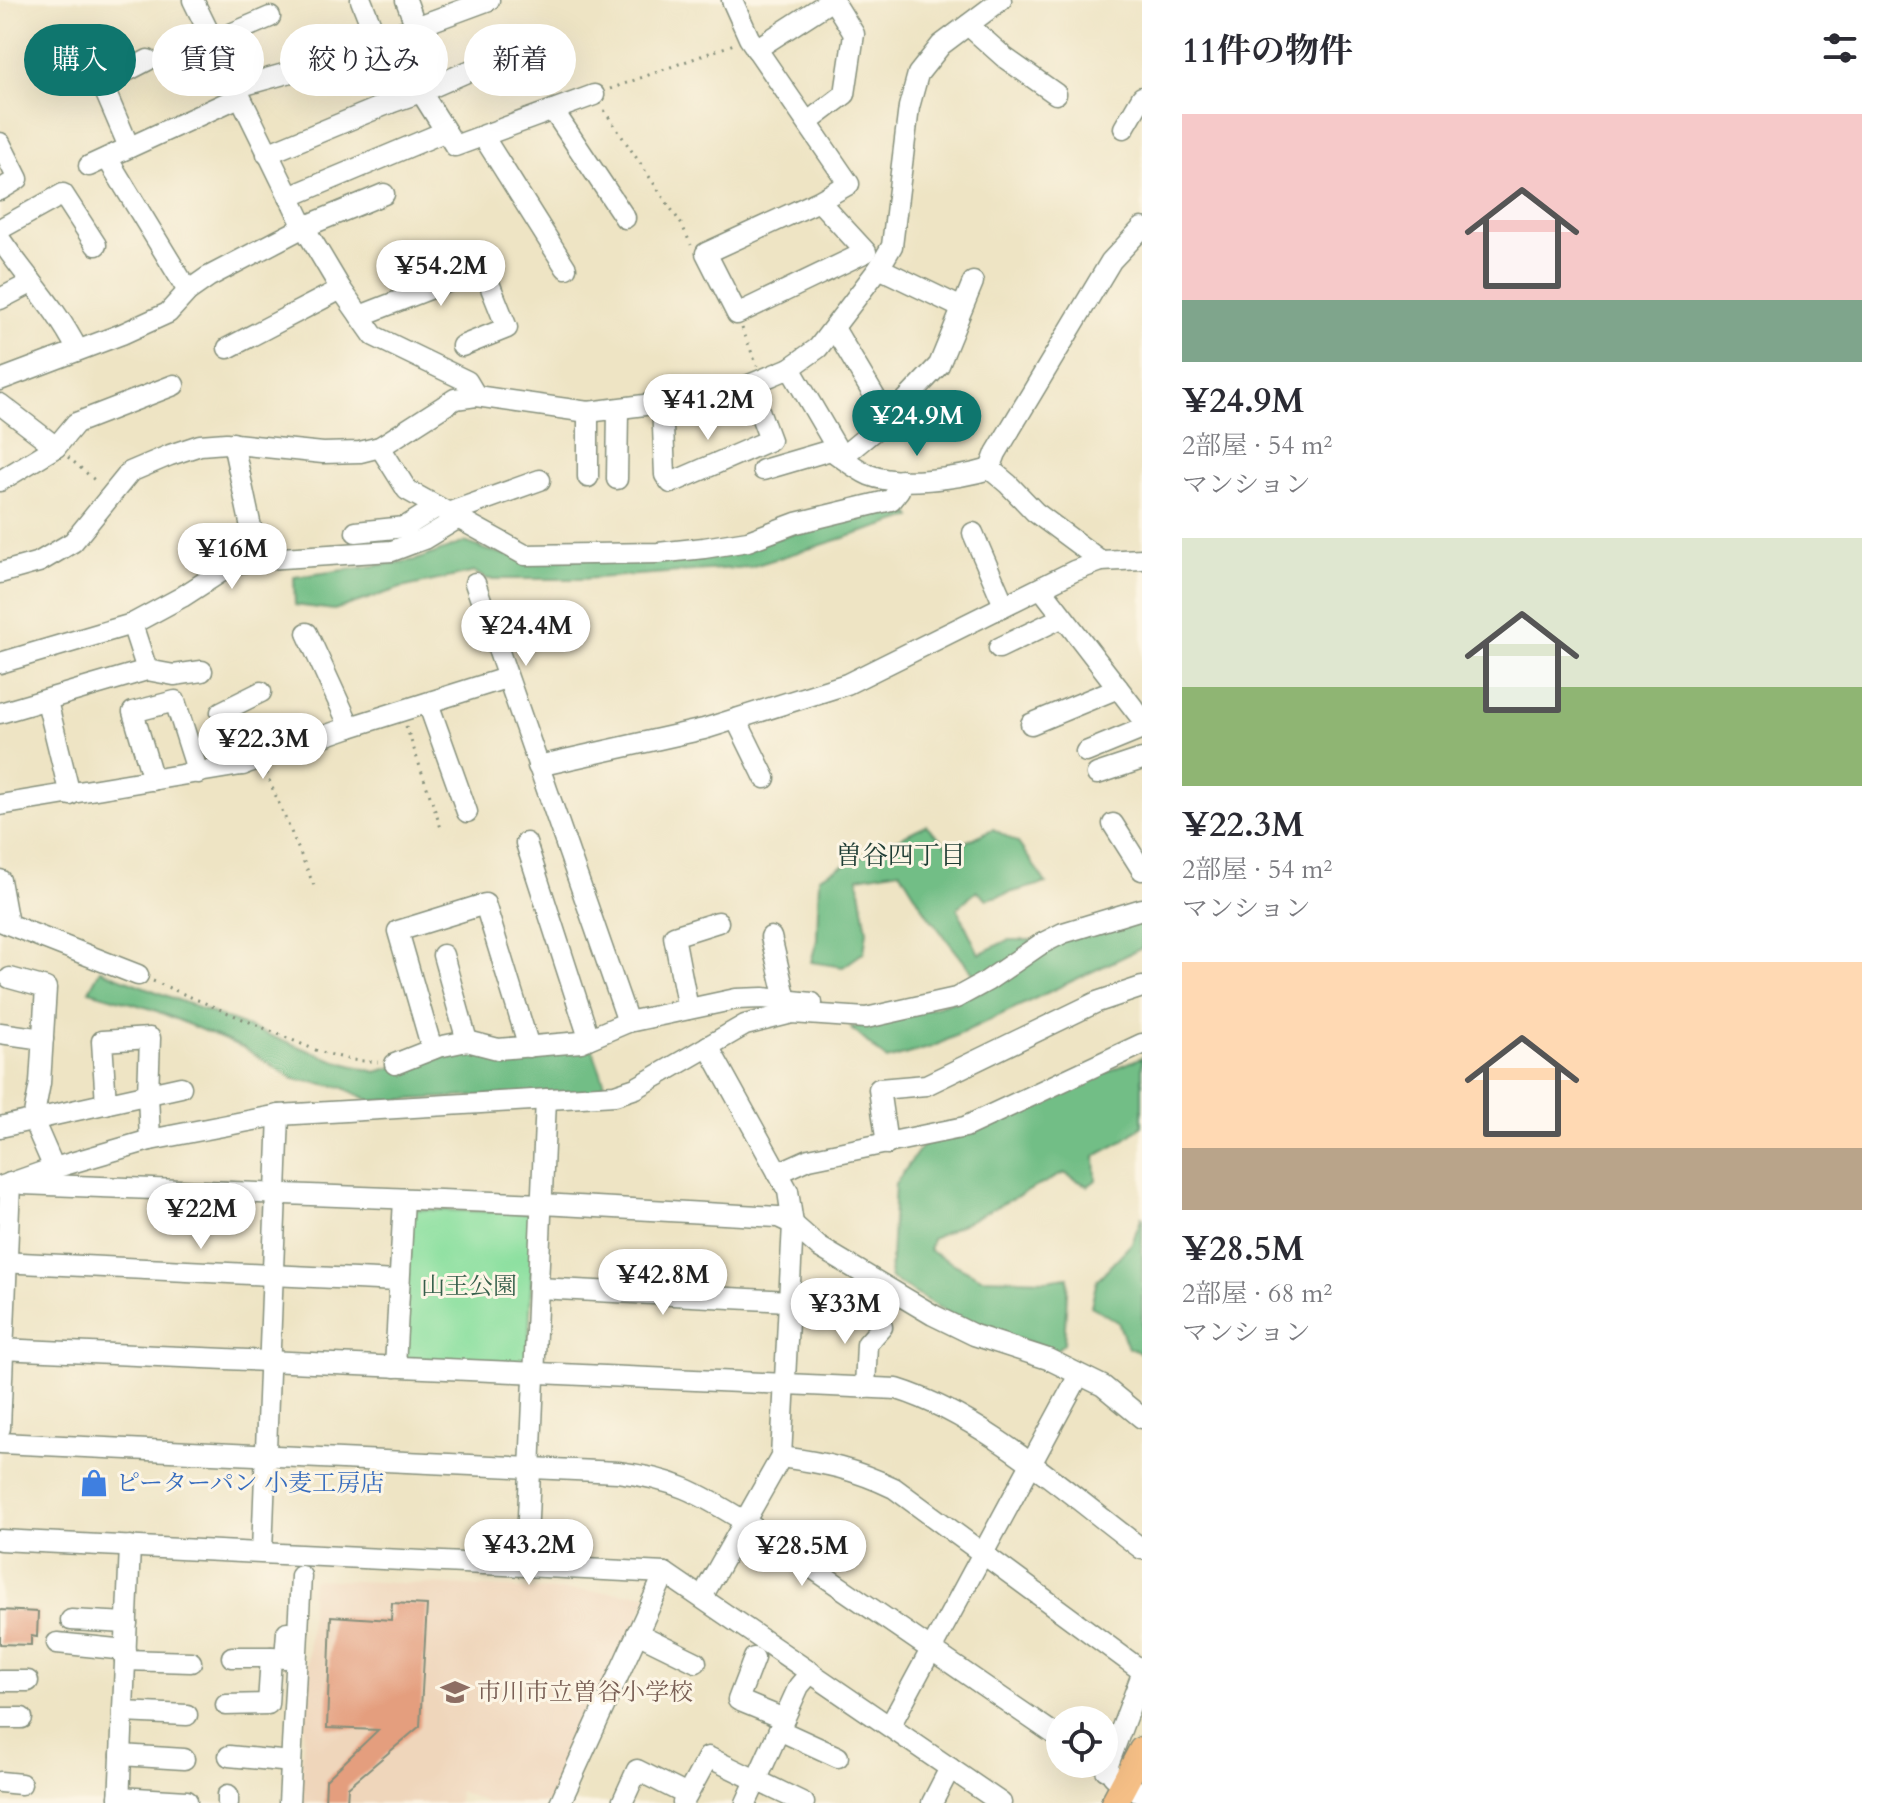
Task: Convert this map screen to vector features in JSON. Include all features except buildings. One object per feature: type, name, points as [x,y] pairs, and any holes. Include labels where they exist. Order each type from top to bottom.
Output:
[{"type":"main road","points":[[1117,1783],[1142,1750]]},
{"type":"street","points":[[193,0],[204,24]]},
{"type":"street","points":[[361,0],[370,24]]},
{"type":"street","points":[[406,0],[415,24]]},
{"type":"street","points":[[424,24],[489,0]]},
{"type":"street","points":[[732,0],[753,44],[849,184],[706,253],[737,314],[873,260],[892,246],[909,107],[918,74],[941,45],[1001,0]]},
{"type":"street","points":[[753,44],[833,0],[854,34],[845,94],[808,122]]},
{"type":"street","points":[[254,24],[270,17]]},
{"type":"street","points":[[968,25],[1005,58],[1056,94]]},
{"type":"street","points":[[129,147],[102,84],[148,60]]},
{"type":"street","points":[[423,96],[455,146],[594,95]]},
{"type":"street","points":[[188,291],[98,162],[229,96]]},
{"type":"street","points":[[239,96],[304,227],[374,336],[467,381],[476,396]]},
{"type":"street","points":[[387,96],[390,103]]},
{"type":"street","points":[[267,154],[410,96]]},
{"type":"street","points":[[1124,128],[1142,97]]},
{"type":"street","points":[[553,110],[625,218]]},
{"type":"street","points":[[289,197],[444,132]]},
{"type":"street","points":[[483,136],[566,268]]},
{"type":"street","points":[[0,143],[18,179],[0,190]]},
{"type":"street","points":[[0,229],[63,194],[96,245]]},
{"type":"street","points":[[0,380],[122,334],[168,313],[188,291],[208,277],[304,227],[384,194]]},
{"type":"street","points":[[819,201],[873,260],[962,308]]},
{"type":"street","points":[[763,470],[831,450],[872,476],[901,480],[976,474],[990,469],[996,453],[1111,261],[1142,228]]},
{"type":"street","points":[[0,239],[65,324],[77,349]]},
{"type":"street","points":[[0,573],[59,552],[73,542],[130,472],[200,445],[233,443],[323,453],[360,452],[380,447],[455,399],[476,396],[588,412],[725,395],[790,368],[818,348],[834,328],[873,260]]},
{"type":"street","points":[[360,316],[483,268],[507,328],[462,346]]},
{"type":"street","points":[[842,457],[888,419],[939,365],[973,282]]},
{"type":"street","points":[[0,299],[31,283]]},
{"type":"street","points":[[228,348],[341,289]]},
{"type":"street","points":[[834,328],[888,419]]},
{"type":"street","points":[[790,368],[842,457]]},
{"type":"street","points":[[662,403],[665,475],[671,483],[770,440],[756,383]]},
{"type":"street","points":[[0,481],[56,447],[76,423],[174,385]]},
{"type":"street","points":[[0,404],[56,447]]},
{"type":"street","points":[[617,479],[618,409]]},
{"type":"street","points":[[588,412],[588,477]]},
{"type":"street","points":[[233,443],[258,560]]},
{"type":"street","points":[[380,447],[407,490],[525,555],[658,553],[748,541],[796,523],[891,500],[899,490],[901,480]]},
{"type":"street","points":[[990,469],[1035,512],[1101,561]]},
{"type":"street","points":[[356,532],[405,527],[540,480]]},
{"type":"street","points":[[0,663],[132,624],[233,564],[392,551],[424,539],[447,513]]},
{"type":"street","points":[[973,533],[1004,605]]},
{"type":"street","points":[[538,766],[704,729],[847,684],[1004,605],[1101,561],[1142,559]]},
{"type":"street","points":[[475,583],[628,1022]]},
{"type":"street","points":[[1041,588],[1142,719]]},
{"type":"street","points":[[999,648],[1063,617]]},
{"type":"street","points":[[132,624],[147,670]]},
{"type":"street","points":[[307,633],[350,727]]},
{"type":"street","points":[[0,713],[147,670],[174,675],[202,671]]},
{"type":"street","points":[[0,805],[252,762],[350,727],[506,678]]},
{"type":"street","points":[[1031,724],[1118,688]]},
{"type":"street","points":[[252,762],[221,712],[261,692]]},
{"type":"street","points":[[47,701],[70,795]]},
{"type":"street","points":[[153,780],[133,712],[175,701],[198,773]]},
{"type":"street","points":[[428,703],[467,812]]},
{"type":"street","points":[[736,719],[765,778]]},
{"type":"street","points":[[1086,752],[1142,729]]},
{"type":"street","points":[[1097,774],[1142,759]]},
{"type":"street","points":[[1113,824],[1142,870]]},
{"type":"street","points":[[526,843],[589,1038]]},
{"type":"street","points":[[0,880],[4,923],[138,975]]},
{"type":"street","points":[[432,1049],[398,931],[485,904],[529,1047]]},
{"type":"street","points":[[5,1185],[150,1140],[279,1115],[615,1095],[636,1088],[745,1025],[792,1013],[866,1018],[956,998],[1063,933],[1142,909]]},
{"type":"street","points":[[688,1009],[674,936],[718,922]]},
{"type":"street","points":[[771,937],[786,1000]]},
{"type":"street","points":[[443,955],[467,1041]]},
{"type":"street","points":[[10,978],[46,988],[40,1083],[33,1120],[54,1168]]},
{"type":"street","points":[[887,1144],[879,1089],[926,1085],[1097,1002],[1142,987]]},
{"type":"street","points":[[395,1064],[432,1049],[467,1041],[498,1049],[581,1042],[628,1022],[736,999],[786,1000],[833,1006],[866,1018]]},
{"type":"street","points":[[0,1033],[43,1039]]},
{"type":"street","points":[[106,1104],[102,1041],[150,1038],[150,1140]]},
{"type":"street","points":[[778,1173],[809,1159],[965,1127],[1142,1044]]},
{"type":"street","points":[[702,1597],[781,1457],[793,1224],[788,1191],[708,1046]]},
{"type":"street","points":[[0,1127],[181,1087]]},
{"type":"street","points":[[526,1564],[546,1099]]},
{"type":"street","points":[[262,1552],[279,1115]]},
{"type":"street","points":[[5,1185],[542,1204],[778,1217],[793,1224],[819,1247],[933,1315],[974,1335],[1048,1359],[1103,1386],[1142,1418]]},
{"type":"street","points":[[0,1428],[5,1185]]},
{"type":"street","points":[[395,1367],[404,1199]]},
{"type":"street","points":[[4,1262],[398,1281]]},
{"type":"street","points":[[538,1288],[789,1301]]},
{"type":"street","points":[[865,1388],[867,1344],[882,1327]]},
{"type":"street","points":[[2,1350],[897,1389],[963,1417],[1142,1549]]},
{"type":"street","points":[[890,1726],[1079,1375]]},
{"type":"street","points":[[0,1443],[645,1476],[692,1490],[744,1521],[1046,1728]]},
{"type":"street","points":[[781,1457],[832,1464],[862,1473],[894,1488],[1142,1673],[1117,1783]]},
{"type":"street","points":[[0,1540],[665,1573],[1001,1803]]},
{"type":"street","points":[[130,1546],[119,1800],[187,1801]]},
{"type":"street","points":[[560,1803],[665,1573]]},
{"type":"street","points":[[226,1705],[268,1704],[284,1658],[296,1577]]},
{"type":"street","points":[[71,1620],[127,1623]]},
{"type":"street","points":[[637,1633],[696,1662]]},
{"type":"street","points":[[57,1643],[191,1662]]},
{"type":"street","points":[[232,1657],[284,1658]]},
{"type":"street","points":[[284,1658],[291,1762],[289,1803]]},
{"type":"street","points":[[754,1658],[738,1700],[838,1757]]},
{"type":"street","points":[[746,1803],[799,1686],[811,1672]]},
{"type":"street","points":[[0,1681],[28,1681]]},
{"type":"street","points":[[123,1712],[187,1715]]},
{"type":"street","points":[[0,1718],[22,1718]]},
{"type":"street","points":[[121,1755],[184,1759]]},
{"type":"street","points":[[229,1756],[291,1762]]},
{"type":"street","points":[[622,1803],[637,1770],[685,1799],[708,1757],[804,1803]]},
{"type":"street","points":[[932,1803],[950,1768]]},
{"type":"street","points":[[0,1782],[21,1784]]},
{"type":"path","points":[[706,253],[694,251],[682,225],[594,95],[753,44]]},
{"type":"path","points":[[737,314],[756,383]]},
{"type":"path","points":[[56,447],[112,495]]},
{"type":"path","points":[[400,711],[442,831]]},
{"type":"path","points":[[252,762],[315,888]]},
{"type":"path","points":[[138,975],[318,1051],[351,1060],[395,1064]]},
{"type":"shaded area","name":"市川市立曽谷小学校","points":[[312,1579],[649,1594],[553,1803],[487,1803],[459,1791],[458,1803],[300,1803]]},
{"type":"green space","points":[[903,504],[912,517],[750,567],[581,579],[486,579],[475,572],[401,588],[334,610],[295,605],[294,577],[416,560],[465,542],[534,561],[733,550]]},
{"type":"green space","points":[[926,825],[951,849],[993,829],[1018,843],[1046,883],[987,899],[977,891],[957,908],[979,954],[1008,940],[1065,940],[1142,916],[1142,948],[932,1047],[887,1060],[851,1028],[986,990],[927,914],[900,870],[858,877],[867,931],[864,952],[843,967],[811,962],[817,940],[819,877]]},
{"type":"green space","points":[[100,970],[336,1061],[376,1072],[466,1046],[592,1048],[605,1084],[596,1091],[371,1101],[342,1087],[294,1079],[244,1048],[152,1009],[89,991]]},
{"type":"green space","points":[[1142,1057],[1142,1126],[1123,1141],[1095,1156],[1096,1180],[1088,1186],[1064,1173],[932,1239],[929,1251],[981,1278],[1046,1280],[1068,1277],[1064,1343],[1055,1351],[966,1324],[890,1278],[895,1184],[922,1146],[996,1120]]},
{"type":"green space","name":"山王公園","points":[[409,1209],[534,1213],[528,1363],[403,1358]]},
{"type":"green space","points":[[1142,1216],[1142,1353],[1128,1348],[1118,1322],[1091,1306],[1097,1280],[1132,1243]]},
{"type":"place","name":"ピーターパン 小麦工房店","points":[[94,1483]]},
{"type":"place","name":"市川市立曽谷小学校","points":[[455,1692]]},
{"type":"district","name":"曽谷四丁目","points":[[901,855]]}]
